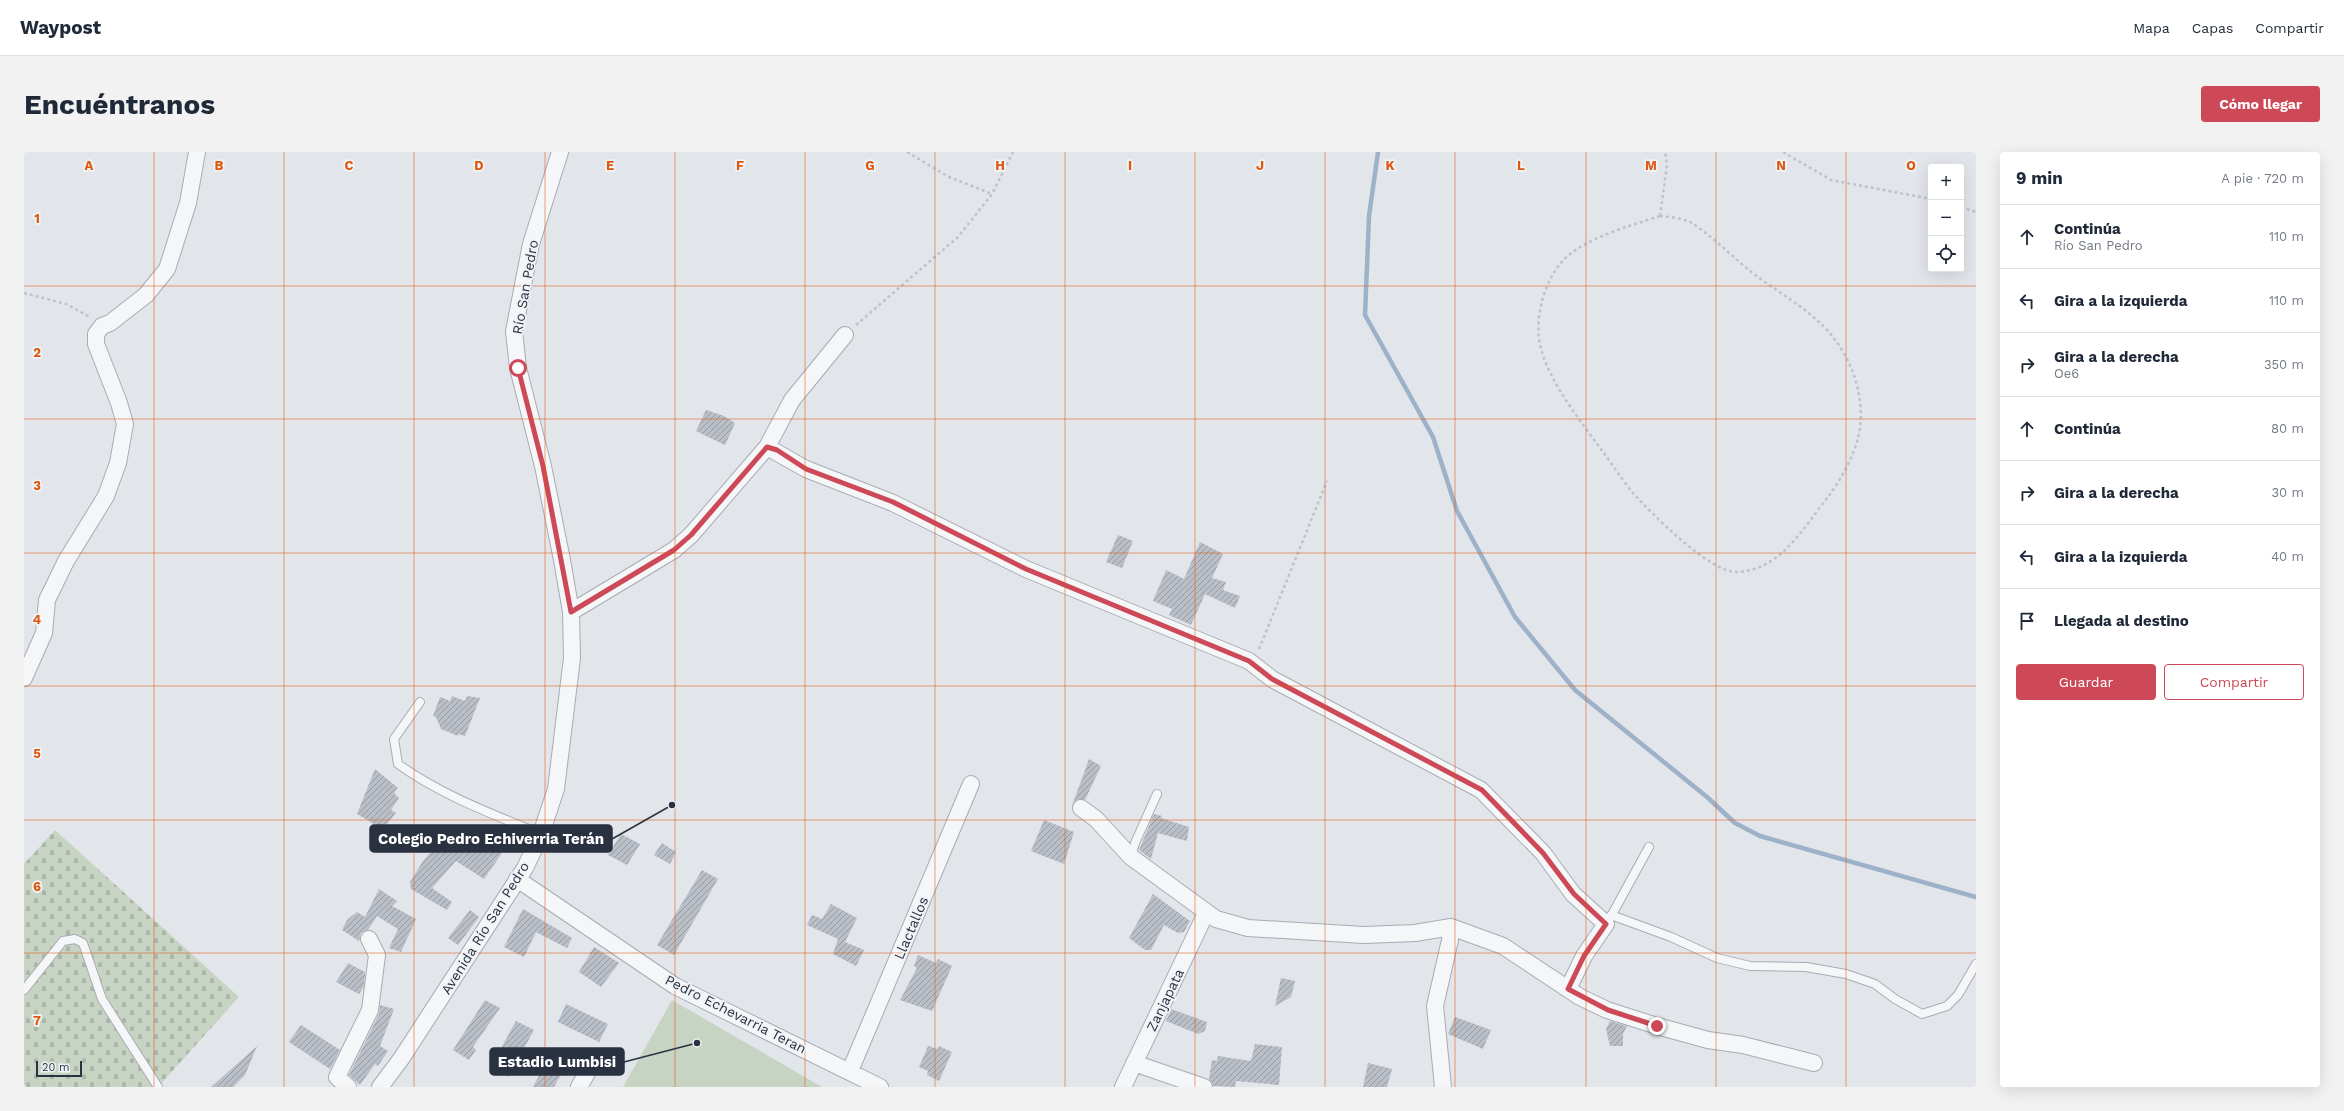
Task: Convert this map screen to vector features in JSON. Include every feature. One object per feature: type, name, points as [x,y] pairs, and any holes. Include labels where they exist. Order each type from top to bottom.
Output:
[{"type":"street","points":[[24,678],[44,634],[47,600],[66,561],[106,496],[118,463],[125,424],[119,403],[96,344],[96,334],[102,326],[110,323],[146,296],[167,269],[188,204],[197,152]]},
{"type":"street","name":"Río San Pedro","points":[[560,152],[531,244],[514,331],[518,368],[543,466],[571,612]]},
{"type":"street","points":[[571,612],[674,550],[691,535],[767,447],[792,400],[845,335]]},
{"type":"street","points":[[767,447],[777,450],[806,469],[893,502],[1026,569],[1253,664],[1272,679],[1482,790],[1543,853],[1574,894],[1609,920],[1584,956],[1568,989]]},
{"type":"street","name":"Avenida Río San Pedro","points":[[380,1087],[401,1059],[517,879],[541,834],[556,790],[572,658],[571,612]]},
{"type":"street","name":"Llactallos","points":[[850,1071],[971,784]]},
{"type":"street","points":[[1081,808],[1096,819],[1131,857],[1216,919],[1248,928],[1300,932],[1372,934],[1415,933],[1451,927],[1503,946],[1568,989],[1608,1010],[1657,1026],[1814,1063]]},
{"type":"street","name":"Pedro Echevarria Teran","points":[[517,879],[675,986],[880,1087]]},
{"type":"street","name":"Zanjapata","points":[[1123,1087],[1206,913]]},
{"type":"street","points":[[1443,1087],[1435,1006],[1450,940],[1451,927]]},
{"type":"street","points":[[348,1087],[337,1077],[370,1010],[377,955],[369,939]]},
{"type":"street","points":[[1134,1062],[1204,1087]]},
{"type":"street","points":[[579,1087],[587,1073]]},
{"type":"lane","points":[[420,702],[394,739],[398,764],[416,777],[459,800],[541,834]]},
{"type":"lane","points":[[1131,857],[1135,843],[1157,794]]},
{"type":"lane","points":[[1649,847],[1609,920],[1671,936],[1717,958],[1750,966],[1806,967],[1846,974],[1875,984],[1895,999],[1922,1014],[1947,1006],[1958,995],[1976,964]]},
{"type":"lane","points":[[24,990],[63,941],[75,939],[83,943],[102,999],[158,1087]]},
{"type":"path","points":[[906,152],[949,177],[992,194]]},
{"type":"path","points":[[845,335],[958,237],[992,194],[1013,152]]},
{"type":"path","points":[[1660,216],[1667,165],[1665,152]]},
{"type":"path","points":[[1783,152],[1831,180],[1928,197]]},
{"type":"path","points":[[1964,208],[1976,212]]},
{"type":"path","points":[[1660,216],[1688,221],[1755,275],[1820,323],[1843,350],[1854,374],[1860,410],[1859,437],[1853,454],[1831,493],[1792,543],[1776,559],[1758,569],[1734,572],[1720,569],[1695,553],[1633,493],[1565,400],[1541,351],[1539,314],[1544,294],[1560,264],[1582,246],[1660,216]]},
{"type":"path","points":[[24,294],[66,304],[85,315],[110,323]]},
{"type":"path","points":[[1253,664],[1327,481]]},
{"type":"green space","points":[[55,830],[239,997],[158,1087],[24,1087],[24,864]]},
{"type":"green space","points":[[672,1000],[822,1087],[623,1087]]},
{"type":"building","points":[[706,410],[724,416],[735,423],[725,445],[696,431]]},
{"type":"building","points":[[1118,535],[1133,541],[1122,568],[1106,562]]},
{"type":"building","points":[[1200,542],[1223,554],[1212,578],[1226,582],[1223,590],[1240,596],[1235,608],[1205,594],[1191,625],[1169,615],[1172,609],[1153,601],[1166,570],[1184,579]]},
{"type":"building","points":[[452,696],[465,701],[467,696],[480,698],[465,736],[458,734],[458,736],[441,729],[436,717],[433,716],[440,697],[450,701]]},
{"type":"building","points":[[1089,759],[1101,766],[1085,800],[1077,800],[1072,806]]},
{"type":"building","points":[[375,769],[398,788],[394,793],[399,798],[391,810],[396,813],[383,829],[357,814]]},
{"type":"building","points":[[1154,814],[1162,816],[1161,818],[1189,827],[1187,841],[1158,833],[1151,859],[1139,850]]},
{"type":"building","points":[[1044,820],[1074,832],[1064,864],[1031,851]]},
{"type":"building","points":[[477,833],[502,853],[484,879],[456,861],[432,888],[452,902],[447,910],[411,889],[410,882],[423,861],[447,834],[466,846]]},
{"type":"building","points":[[621,834],[640,844],[627,865],[608,855]]},
{"type":"building","points":[[662,843],[676,852],[670,864],[654,855]]},
{"type":"building","points":[[702,870],[718,879],[674,955],[657,945]]},
{"type":"building","points":[[379,889],[397,901],[392,906],[416,919],[401,952],[389,948],[398,929],[377,916],[368,930],[361,933],[359,941],[342,930],[347,920],[357,912],[365,917]]},
{"type":"building","points":[[1153,894],[1190,921],[1184,932],[1178,933],[1164,925],[1151,950],[1145,950],[1129,938]]},
{"type":"building","points":[[831,904],[857,918],[845,942],[807,925],[812,915],[822,919]]},
{"type":"building","points":[[523,909],[572,938],[567,948],[536,932],[524,957],[504,947]]},
{"type":"building","points":[[470,910],[479,917],[458,945],[448,938]]},
{"type":"building","points":[[838,939],[864,950],[856,966],[833,954]]},
{"type":"building","points":[[594,947],[619,963],[601,987],[579,972]]},
{"type":"building","points":[[918,955],[936,963],[938,959],[952,966],[932,1011],[900,1000],[917,968],[914,966]]},
{"type":"building","points":[[348,963],[365,972],[364,986],[359,994],[336,982]]},
{"type":"building","points":[[1281,978],[1295,981],[1291,997],[1275,1006]]},
{"type":"building","points":[[485,1000],[500,1008],[473,1047],[476,1050],[469,1060],[453,1050]]},
{"type":"building","points":[[566,1004],[608,1024],[599,1042],[558,1022]]},
{"type":"building","points":[[380,1005],[394,1009],[380,1046],[388,1051],[378,1066],[375,1064],[360,1085],[349,1075],[379,1014]]},
{"type":"building","points":[[1171,1009],[1207,1022],[1205,1031],[1198,1034],[1166,1021]]},
{"type":"building","points":[[1455,1017],[1491,1030],[1483,1049],[1448,1034]]},
{"type":"building","points":[[516,1021],[534,1030],[508,1077],[490,1068]]},
{"type":"building","points":[[1610,1021],[1627,1026],[1623,1034],[1623,1046],[1610,1046],[1606,1029]]},
{"type":"building","points":[[301,1025],[340,1050],[330,1069],[289,1042]]},
{"type":"building","points":[[1255,1044],[1282,1047],[1279,1085],[1236,1081],[1235,1087],[1213,1086],[1209,1079],[1212,1060],[1217,1061],[1218,1056],[1251,1061]]},
{"type":"building","points":[[257,1046],[245,1075],[233,1087],[211,1087]]},
{"type":"building","points":[[928,1046],[938,1049],[939,1046],[952,1052],[939,1081],[927,1075],[928,1071],[919,1067]]},
{"type":"building","points":[[550,1055],[567,1064],[554,1087],[533,1087]]},
{"type":"building","points":[[1368,1063],[1392,1069],[1387,1087],[1363,1087]]},
{"type":"waterway","points":[[1378,152],[1369,216],[1365,315],[1433,437],[1457,511],[1515,617],[1575,690],[1707,797],[1735,823],[1760,836],[1976,897]]},
{"type":"place","name":"Colegio Pedro Echiverria Terán","points":[[672,805]]},
{"type":"place","name":"Estadio Lumbisi","points":[[697,1043]]},
{"type":"route","points":[[518,368],[543,466],[571,612],[674,550],[691,535],[767,447],[777,450],[806,469],[893,502],[1026,569],[1249,661],[1272,679],[1482,790],[1543,853],[1574,894],[1606,924],[1584,956],[1568,989],[1580,997],[1608,1010],[1657,1026]]}]
